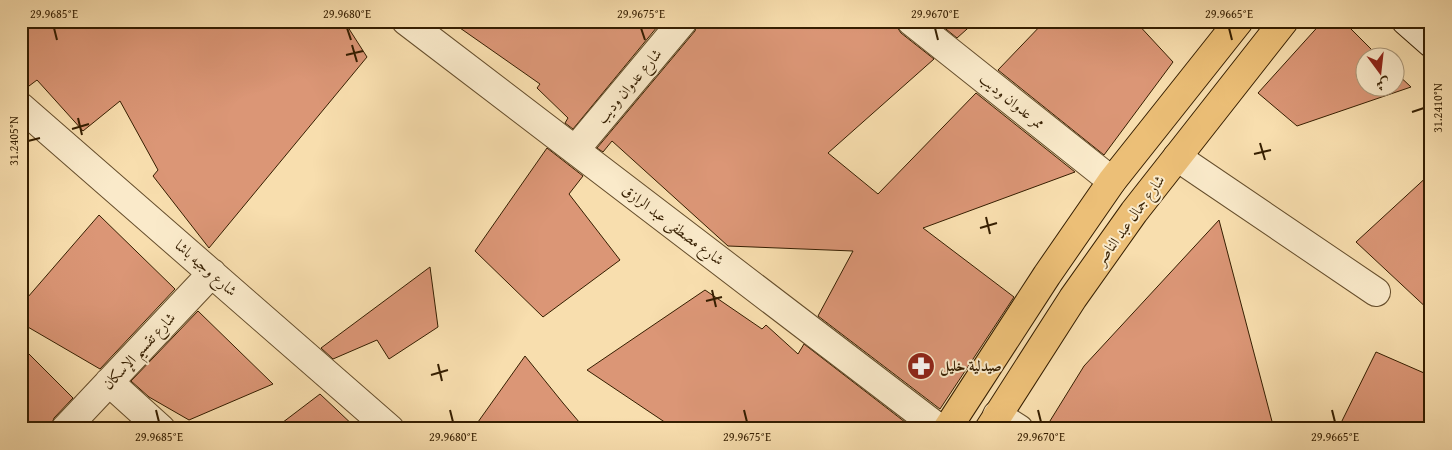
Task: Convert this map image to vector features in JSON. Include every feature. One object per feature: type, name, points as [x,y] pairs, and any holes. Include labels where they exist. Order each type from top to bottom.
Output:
[{"type":"main road","points":[[948,429],[1047,275],[1112,181],[1239,21]]},
{"type":"main road","name":"شارع جمال عبد الناصر","points":[[1002,424],[1073,298],[1134,212],[1284,21]]},
{"type":"street","name":"شارع مصطفى عبد الرازق","points":[[406,21],[940,429]]},
{"type":"street","name":"شارع عدوان وديب","points":[[575,150],[683,21]]},
{"type":"street","name":"ممر عدوان وديب","points":[[911,21],[1112,181]]},
{"type":"street","points":[[1406,21],[1431,43]]},
{"type":"street","name":"شارع وجيه باشا","points":[[21,106],[390,429]]},
{"type":"street","points":[[1177,157],[1376,292]]},
{"type":"street","name":"شارع تقسيم الإسكان","points":[[65,429],[212,273]]},
{"type":"street","points":[[109,382],[161,429]]},
{"type":"building","points":[[21,21],[344,21],[367,57],[209,248],[153,176],[158,170],[120,101],[83,131],[37,80],[21,92]]},
{"type":"building","points":[[450,21],[662,21],[573,129],[565,123],[568,118],[537,88],[540,84]]},
{"type":"building","points":[[698,21],[896,21],[901,33],[934,59],[828,153],[878,194],[976,93],[1075,172],[923,228],[1014,297],[940,409],[818,316],[853,251],[728,246],[612,141],[603,152],[597,148],[695,31]]},
{"type":"building","points":[[936,21],[976,21],[957,38]]},
{"type":"building","points":[[1045,21],[1135,21],[1173,62],[1104,155],[998,70]]},
{"type":"building","points":[[1323,21],[1343,21],[1370,48],[1354,48],[1354,98],[1379,98],[1297,126],[1258,93]]},
{"type":"building","points":[[1404,80],[1411,87],[1404,89]]},
{"type":"building","points":[[547,148],[583,176],[569,194],[620,260],[543,317],[475,251]]},
{"type":"building","points":[[1431,173],[1431,312],[1356,242]]},
{"type":"building","points":[[99,215],[175,289],[100,369],[21,323],[21,305]]},
{"type":"building","points":[[1219,220],[1274,429],[1045,429],[1084,366]]},
{"type":"building","points":[[430,267],[438,327],[389,359],[377,340],[333,359],[321,348]]},
{"type":"building","points":[[705,290],[762,329],[766,325],[798,354],[804,344],[914,429],[675,429],[587,370]]},
{"type":"building","points":[[198,311],[273,384],[189,420],[149,397],[131,381]]},
{"type":"building","points":[[21,346],[73,398],[54,418],[50,429],[21,429]]},
{"type":"building","points":[[1376,352],[1431,376],[1431,412],[1418,429],[1338,429]]},
{"type":"building","points":[[525,356],[563,403],[585,429],[473,429]]},
{"type":"building","points":[[320,394],[357,429],[274,429]]},
{"type":"place","name":"صيدلية خليل","points":[[921,366]]}]
